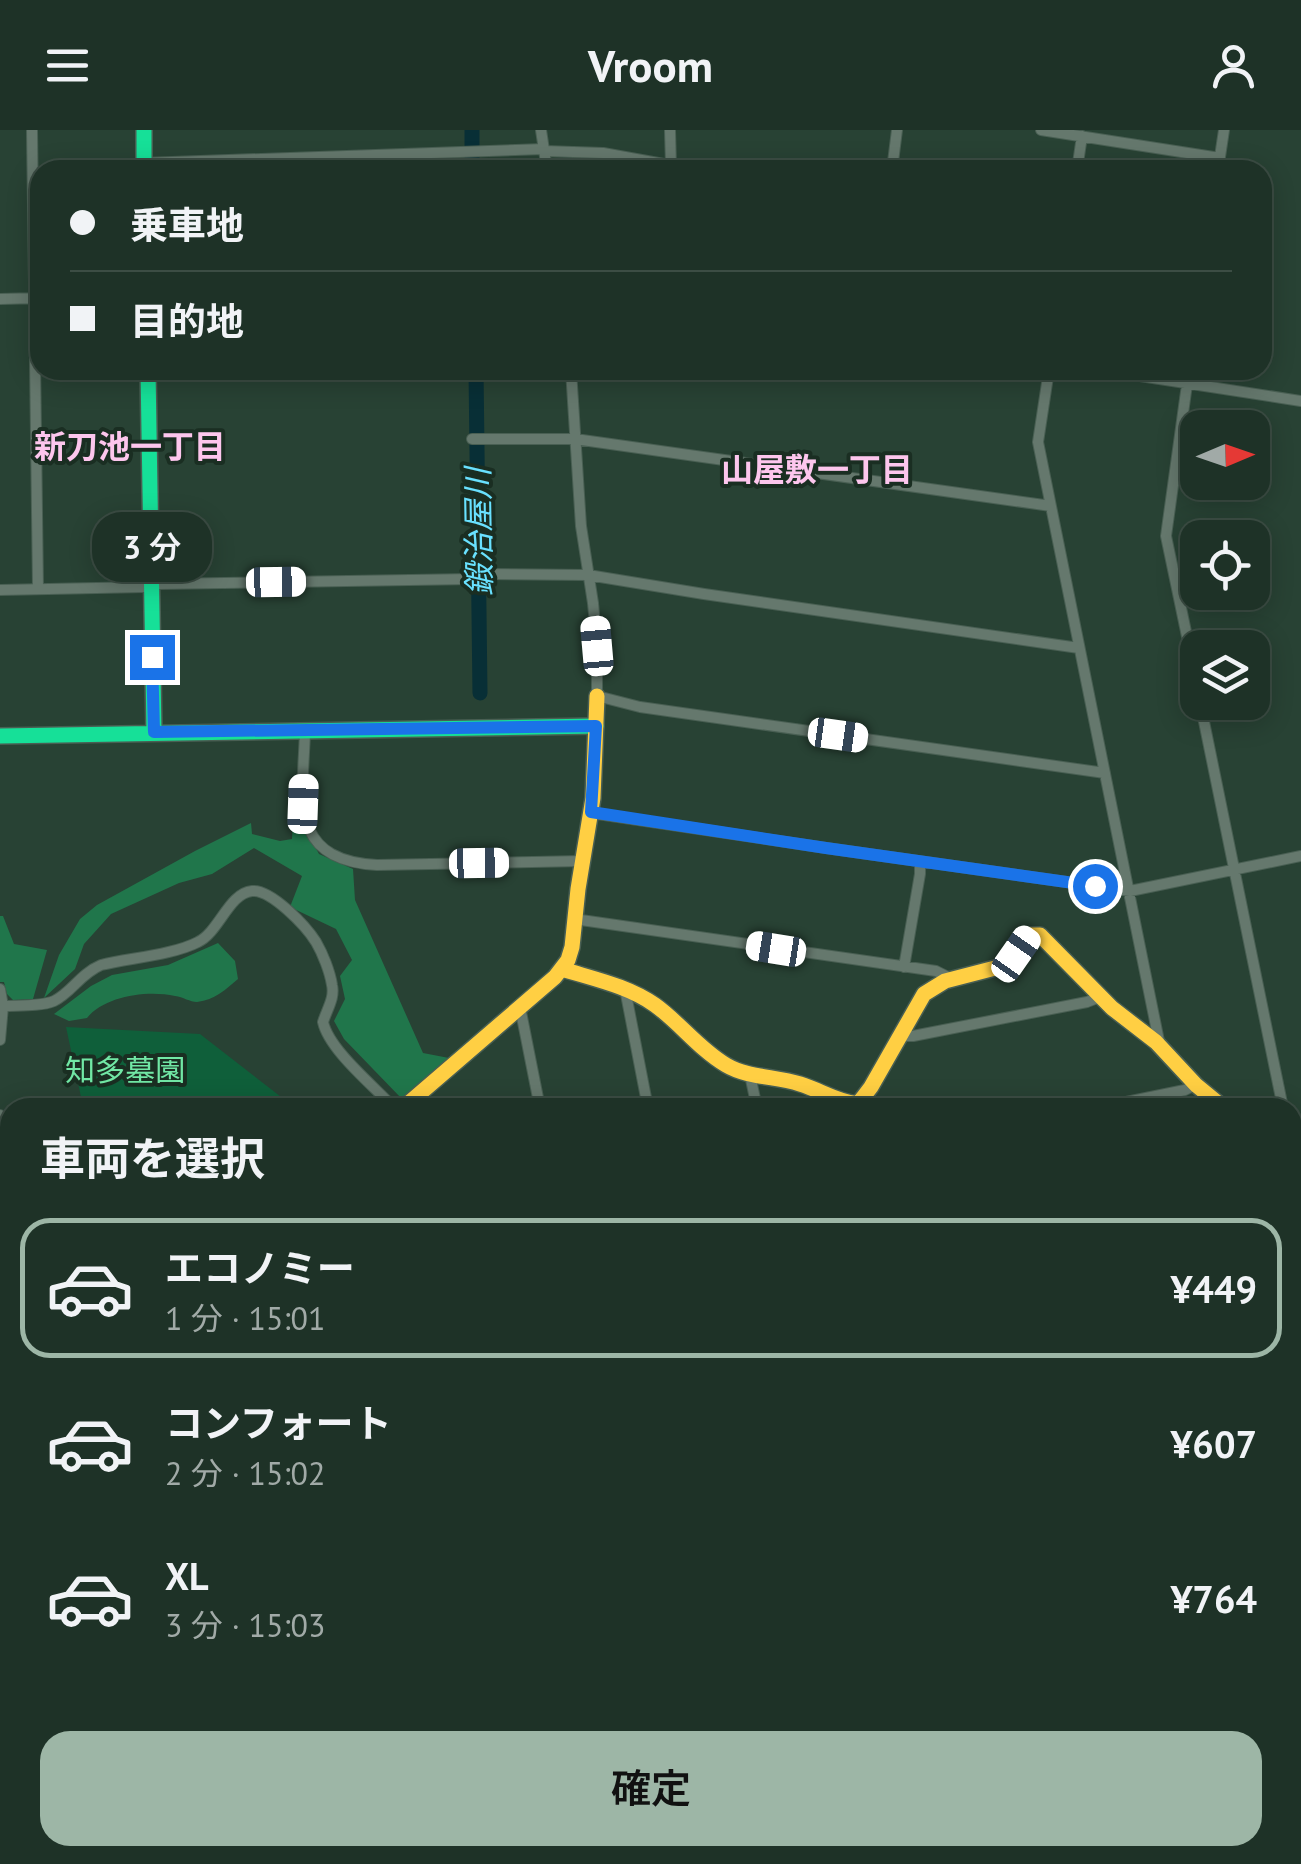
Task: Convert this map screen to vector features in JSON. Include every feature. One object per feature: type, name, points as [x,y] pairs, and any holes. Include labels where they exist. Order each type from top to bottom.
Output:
[{"type":"street","points":[[32,130],[33,160]]},
{"type":"street","points":[[144,130],[144,160]]},
{"type":"street","points":[[541,130],[546,160]]},
{"type":"street","points":[[670,130],[670,160]]},
{"type":"street","points":[[893,160],[897,130]]},
{"type":"street","points":[[1041,130],[1199,160]]},
{"type":"street","points":[[1220,160],[1224,130]]},
{"type":"street","points":[[1078,160],[1082,136]]},
{"type":"street","points":[[275,160],[544,150],[603,153],[639,160]]},
{"type":"street","points":[[0,299],[30,298]]},
{"type":"street","points":[[37,380],[38,589]]},
{"type":"street","points":[[148,380],[154,732]]},
{"type":"street","points":[[415,1098],[562,969],[572,948],[591,812],[597,646],[581,526],[571,380]]},
{"type":"street","points":[[1048,380],[1038,442],[1160,1046]]},
{"type":"street","points":[[1167,380],[1301,401]]},
{"type":"street","points":[[1186,630],[1166,536],[1187,380]]},
{"type":"street","points":[[476,440],[574,439],[1051,506]]},
{"type":"street","points":[[484,574],[588,575],[1079,648]]},
{"type":"street","points":[[0,590],[472,579]]},
{"type":"street","points":[[596,696],[660,710],[1105,773]]},
{"type":"street","points":[[1204,720],[1281,1098]]},
{"type":"street","points":[[0,736],[596,726]]},
{"type":"street","points":[[305,731],[303,804],[308,830],[328,853],[345,861],[377,865],[582,861]]},
{"type":"street","points":[[591,812],[1130,890],[1301,856]]},
{"type":"street","points":[[904,968],[920,861]]},
{"type":"street","points":[[3,1006],[53,1001],[101,965],[198,942],[240,896],[251,891],[263,892],[275,899],[318,945],[333,988],[324,1018],[326,1032],[384,1098]]},
{"type":"street","points":[[574,919],[936,971],[950,978]]},
{"type":"street","points":[[868,1098],[924,994],[950,978],[1007,963],[1029,935],[1040,935],[1100,997],[1160,1046],[1209,1098]]},
{"type":"street","points":[[562,969],[625,988],[655,1006],[726,1064],[750,1076],[796,1083],[832,1098]]},
{"type":"street","points":[[625,988],[646,1098]]},
{"type":"street","points":[[0,989],[0,1040]]},
{"type":"street","points":[[899,1036],[1100,997]]},
{"type":"street","points":[[520,1008],[538,1098]]},
{"type":"street","points":[[750,1076],[755,1098]]},
{"type":"street","points":[[1145,1098],[1196,1084]]},
{"type":"green space","points":[[293,820],[301,821],[319,854],[353,869],[355,900],[423,1053],[449,1058],[403,1098],[344,1039],[334,1021],[345,999],[340,976],[352,960],[336,929],[290,907],[302,876],[254,848],[212,874],[179,883],[111,914],[84,944],[75,969],[44,998],[59,955],[80,919],[97,905],[251,823],[252,834],[280,841],[292,839]]},
{"type":"green space","points":[[0,916],[14,944],[47,950],[33,999],[13,1000],[4,982],[0,982]]},
{"type":"green space","points":[[218,943],[235,961],[238,979],[209,999],[197,1002],[164,994],[140,995],[104,1004],[87,1018],[69,1021],[54,1014],[112,975],[168,965]]},
{"type":"green space","name":"知多墓園","points":[[66,1027],[200,1034],[282,1098],[82,1098]]},
{"type":"waterway","name":"鍛治屋川","points":[[472,130],[472,160]]},
{"type":"waterway","name":"鍛治屋川","points":[[476,380],[480,693]]},
{"type":"traffic: fast","points":[[144,130],[144,160]]},
{"type":"traffic: fast","points":[[148,380],[154,732]]},
{"type":"traffic: fast","points":[[0,736],[596,726]]},
{"type":"traffic: slow","points":[[415,1098],[555,977],[568,960],[593,798],[597,696]]},
{"type":"traffic: slow","points":[[863,1098],[924,994],[945,981],[999,967],[1014,956],[1029,935],[1040,935],[1112,1008],[1156,1042],[1212,1098]]},
{"type":"traffic: slow","points":[[562,969],[645,998],[734,1069],[800,1084],[835,1098]]},
{"type":"district","name":"新刀池一丁目","points":[[130,446]]},
{"type":"district","name":"山屋敷一丁目","points":[[817,469]]},
{"type":"route","points":[[152,657],[154,732],[596,726],[591,812],[1095,886]]}]
